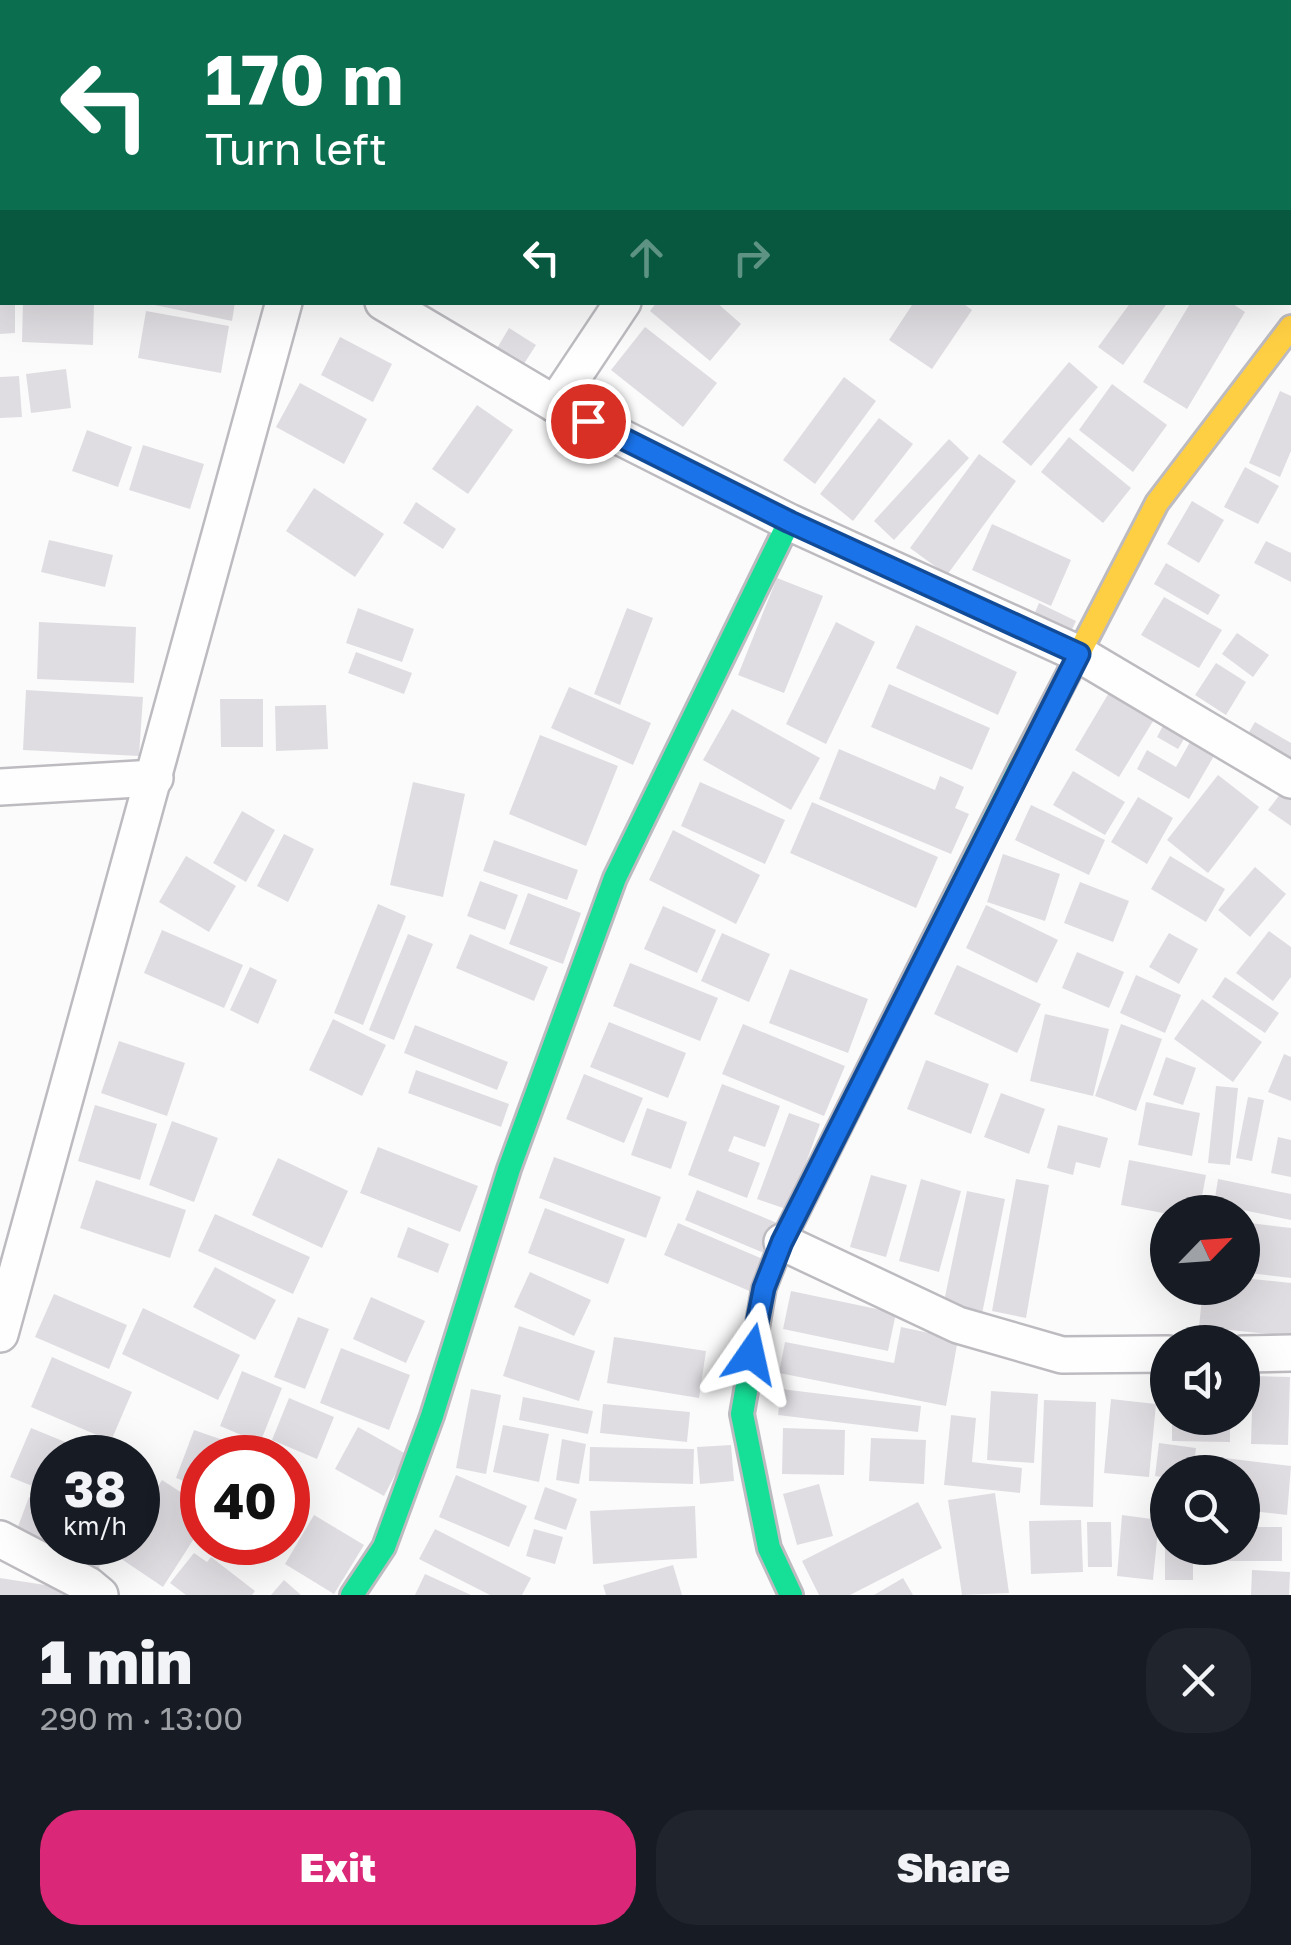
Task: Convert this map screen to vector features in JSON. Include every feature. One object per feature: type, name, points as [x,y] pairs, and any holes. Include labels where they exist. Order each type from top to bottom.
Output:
[{"type":"street","points":[[0,1334],[283,305]]},
{"type":"street","points":[[388,305],[555,404],[790,522],[1079,654],[1291,780]]},
{"type":"street","points":[[555,404],[622,305]]},
{"type":"street","points":[[791,1595],[770,1548],[742,1414],[764,1288],[782,1242],[1156,503],[1291,327]]},
{"type":"street","points":[[352,1595],[384,1547],[432,1416],[509,1169],[614,878],[790,522]]},
{"type":"street","points":[[0,787],[155,778]]},
{"type":"street","points":[[782,1242],[958,1325],[1062,1355],[1150,1354]]},
{"type":"street","points":[[1260,1354],[1291,1353]]},
{"type":"street","points":[[0,1539],[100,1595]]},
{"type":"building","points":[[0,305],[15,305],[15,333],[0,334]]},
{"type":"building","points":[[23,305],[94,305],[93,345],[22,342]]},
{"type":"building","points":[[155,305],[235,305],[232,321]]},
{"type":"building","points":[[655,305],[719,305],[741,324],[710,361],[650,311]]},
{"type":"building","points":[[912,305],[965,305],[972,310],[932,369],[889,340]]},
{"type":"building","points":[[1129,305],[1166,305],[1123,365],[1098,347]]},
{"type":"building","points":[[1189,305],[1234,305],[1245,312],[1187,409],[1143,382]]},
{"type":"building","points":[[146,311],[229,326],[221,373],[138,358]]},
{"type":"building","points":[[645,327],[717,383],[683,427],[611,370]]},
{"type":"building","points":[[509,328],[536,345],[522,367],[496,350]]},
{"type":"building","points":[[340,337],[392,364],[373,402],[321,375]]},
{"type":"building","points":[[1069,362],[1098,387],[1031,466],[1002,442]]},
{"type":"building","points":[[66,369],[71,408],[31,413],[26,374]]},
{"type":"building","points":[[19,376],[22,417],[0,418],[0,377]]},
{"type":"building","points":[[844,377],[876,401],[815,484],[783,460]]},
{"type":"building","points":[[300,383],[367,419],[344,464],[276,427]]},
{"type":"building","points":[[1112,384],[1167,425],[1133,472],[1079,430]]},
{"type":"building","points":[[1280,391],[1291,396],[1291,451],[1280,477],[1249,463]]},
{"type":"building","points":[[477,405],[513,430],[468,494],[432,469]]},
{"type":"building","points":[[879,418],[913,444],[853,521],[820,494]]},
{"type":"building","points":[[87,430],[132,447],[118,487],[72,471]]},
{"type":"building","points":[[1069,437],[1131,488],[1103,523],[1041,472]]},
{"type":"building","points":[[949,439],[969,458],[894,540],[874,521]]},
{"type":"building","points":[[143,445],[204,464],[190,509],[129,490]]},
{"type":"building","points":[[979,454],[1016,481],[947,575],[910,548]]},
{"type":"building","points":[[1245,467],[1279,486],[1258,524],[1224,507]]},
{"type":"building","points":[[314,488],[384,534],[355,577],[286,531]]},
{"type":"building","points":[[1192,501],[1224,520],[1199,563],[1167,544]]},
{"type":"building","points":[[416,502],[456,529],[443,549],[403,523]]},
{"type":"building","points":[[992,524],[1071,560],[1051,606],[972,570]]},
{"type":"building","points":[[49,540],[113,555],[105,587],[41,572]]},
{"type":"building","points":[[1266,541],[1291,553],[1291,582],[1254,563]]},
{"type":"building","points":[[1166,563],[1220,595],[1208,615],[1154,584]]},
{"type":"building","points":[[777,578],[823,596],[784,693],[738,675]]},
{"type":"building","points":[[1164,597],[1222,630],[1199,668],[1141,635]]},
{"type":"building","points":[[1039,603],[1076,621],[1066,642],[1030,624]]},
{"type":"building","points":[[358,608],[414,629],[402,662],[346,643]]},
{"type":"building","points":[[627,608],[653,618],[620,705],[594,694]]},
{"type":"building","points":[[39,622],[136,627],[134,683],[37,679]]},
{"type":"building","points":[[836,622],[875,642],[826,744],[786,724]]},
{"type":"building","points":[[916,625],[1017,672],[998,715],[896,668]]},
{"type":"building","points":[[1237,633],[1269,655],[1253,677],[1222,654]]},
{"type":"building","points":[[356,652],[412,673],[404,694],[348,673]]},
{"type":"building","points":[[1216,663],[1246,682],[1226,715],[1195,695]]},
{"type":"building","points":[[889,684],[990,728],[972,770],[871,727]]},
{"type":"building","points":[[569,687],[651,723],[633,765],[551,728]]},
{"type":"building","points":[[26,690],[143,697],[139,756],[23,750]]},
{"type":"building","points":[[1110,691],[1155,718],[1119,777],[1075,750]]},
{"type":"building","points":[[220,699],[263,699],[263,747],[221,747]]},
{"type":"building","points":[[326,705],[328,749],[276,751],[275,706]]},
{"type":"building","points":[[732,709],[820,758],[791,810],[703,760]]},
{"type":"building","points":[[1165,722],[1187,734],[1178,749],[1157,737]]},
{"type":"building","points":[[1255,722],[1291,743],[1291,773],[1242,744]]},
{"type":"building","points":[[540,735],[618,766],[586,846],[509,814]]},
{"type":"building","points":[[1194,735],[1218,749],[1189,799],[1137,769],[1147,750],[1176,767]]},
{"type":"building","points":[[839,749],[935,790],[940,776],[964,787],[955,808],[969,814],[951,854],[819,799]]},
{"type":"building","points":[[1073,771],[1125,802],[1105,835],[1053,805]]},
{"type":"building","points":[[1218,775],[1259,807],[1208,873],[1167,840]]},
{"type":"building","points":[[413,782],[465,794],[443,897],[390,885]]},
{"type":"building","points":[[700,782],[785,820],[765,864],[681,826]]},
{"type":"building","points":[[1281,793],[1291,800],[1291,826],[1268,810]]},
{"type":"building","points":[[1138,797],[1173,818],[1147,864],[1111,842]]},
{"type":"building","points":[[812,802],[938,857],[916,908],[790,853]]},
{"type":"building","points":[[1031,805],[1105,840],[1089,875],[1015,840]]},
{"type":"building","points":[[242,811],[275,830],[246,882],[213,863]]},
{"type":"building","points":[[673,830],[760,875],[736,924],[649,880]]},
{"type":"building","points":[[284,834],[314,849],[288,902],[257,886]]},
{"type":"building","points":[[494,840],[578,870],[567,900],[483,871]]},
{"type":"building","points":[[1003,854],[1060,874],[1045,921],[987,902]]},
{"type":"building","points":[[186,856],[236,886],[209,932],[159,902]]},
{"type":"building","points":[[1170,856],[1225,889],[1206,922],[1151,889]]},
{"type":"building","points":[[1255,867],[1286,894],[1250,937],[1218,910]]},
{"type":"building","points":[[480,881],[518,895],[505,930],[467,916]]},
{"type":"building","points":[[1080,882],[1129,901],[1113,942],[1064,923]]},
{"type":"building","points":[[528,893],[581,913],[563,964],[509,944]]},
{"type":"building","points":[[378,904],[406,916],[363,1025],[334,1013]]},
{"type":"building","points":[[986,905],[1058,940],[1037,983],[966,948]]},
{"type":"building","points":[[663,906],[716,930],[697,973],[644,949]]},
{"type":"building","points":[[162,930],[243,965],[224,1008],[144,973]]},
{"type":"building","points":[[1269,931],[1291,947],[1291,977],[1273,1001],[1236,973]]},
{"type":"building","points":[[722,933],[770,954],[749,1002],[701,981]]},
{"type":"building","points":[[1169,933],[1198,949],[1179,984],[1149,967]]},
{"type":"building","points":[[408,934],[433,944],[394,1040],[369,1030]]},
{"type":"building","points":[[470,934],[548,967],[534,1001],[456,968]]},
{"type":"building","points":[[1077,952],[1124,972],[1109,1008],[1062,988]]},
{"type":"building","points":[[630,963],[718,998],[700,1041],[613,1006]]},
{"type":"building","points":[[957,965],[1041,1004],[1017,1053],[934,1014]]},
{"type":"building","points":[[250,967],[277,980],[258,1024],[230,1010]]},
{"type":"building","points":[[790,969],[868,999],[848,1053],[769,1023]]},
{"type":"building","points":[[1136,975],[1181,995],[1165,1033],[1120,1013]]},
{"type":"building","points":[[1225,977],[1279,1013],[1265,1033],[1212,997]]},
{"type":"building","points":[[1202,999],[1262,1042],[1233,1082],[1174,1039]]},
{"type":"building","points":[[1045,1014],[1109,1029],[1093,1096],[1030,1081]]},
{"type":"building","points":[[333,1019],[386,1045],[362,1096],[309,1070]]},
{"type":"building","points":[[609,1022],[686,1053],[668,1098],[590,1067]]},
{"type":"building","points":[[743,1024],[845,1066],[824,1116],[722,1074]]},
{"type":"building","points":[[1121,1024],[1162,1039],[1136,1111],[1095,1096]]},
{"type":"building","points":[[415,1025],[508,1062],[497,1090],[404,1053]]},
{"type":"building","points":[[119,1041],[185,1063],[167,1116],[101,1093]]},
{"type":"building","points":[[1284,1054],[1291,1057],[1291,1101],[1268,1092]]},
{"type":"building","points":[[1166,1057],[1196,1068],[1183,1105],[1153,1095]]},
{"type":"building","points":[[926,1060],[989,1084],[971,1134],[907,1109]]},
{"type":"building","points":[[416,1070],[509,1104],[501,1127],[408,1093]]},
{"type":"building","points":[[584,1074],[643,1098],[624,1143],[566,1119]]},
{"type":"building","points":[[722,1084],[780,1106],[765,1147],[734,1136],[728,1151],[760,1163],[747,1198],[688,1175]]},
{"type":"building","points":[[1216,1086],[1238,1088],[1230,1165],[1208,1163]]},
{"type":"building","points":[[1001,1093],[1045,1109],[1029,1154],[984,1137]]},
{"type":"building","points":[[1248,1097],[1264,1100],[1252,1161],[1236,1158]]},
{"type":"building","points":[[1146,1102],[1200,1113],[1192,1156],[1138,1145]]},
{"type":"building","points":[[95,1105],[157,1124],[140,1180],[78,1161]]},
{"type":"building","points":[[647,1108],[687,1122],[671,1169],[631,1155]]},
{"type":"building","points":[[789,1113],[820,1124],[789,1210],[757,1199]]},
{"type":"building","points":[[172,1121],[218,1138],[194,1202],[149,1185]]},
{"type":"building","points":[[1058,1125],[1108,1138],[1100,1168],[1076,1162],[1073,1175],[1047,1168]]},
{"type":"building","points":[[1278,1137],[1291,1140],[1291,1177],[1271,1173]]},
{"type":"building","points":[[378,1147],[478,1186],[460,1232],[360,1193]]},
{"type":"building","points":[[554,1157],[661,1197],[646,1238],[539,1198]]},
{"type":"building","points":[[278,1158],[348,1191],[322,1248],[252,1215]]},
{"type":"building","points":[[1129,1160],[1206,1175],[1202,1195],[1150,1195],[1150,1211],[1121,1205]]},
{"type":"building","points":[[871,1175],[907,1185],[886,1257],[850,1247]]},
{"type":"building","points":[[921,1179],[961,1191],[939,1272],[899,1261]]},
{"type":"building","points":[[1016,1179],[1049,1185],[1026,1318],[992,1311]]},
{"type":"building","points":[[1218,1179],[1291,1194],[1291,1220],[1260,1214],[1260,1195],[1215,1195]]},
{"type":"building","points":[[96,1180],[186,1210],[170,1258],[80,1228]]},
{"type":"building","points":[[697,1190],[782,1225],[769,1255],[685,1220]]},
{"type":"building","points":[[967,1191],[1005,1199],[981,1319],[942,1311]]},
{"type":"building","points":[[545,1208],[625,1239],[608,1284],[528,1253]]},
{"type":"building","points":[[215,1214],[310,1257],[293,1294],[198,1251]]},
{"type":"building","points":[[678,1223],[765,1260],[752,1292],[664,1255]]},
{"type":"building","points":[[1260,1224],[1291,1228],[1291,1278],[1260,1274]]},
{"type":"building","points":[[408,1227],[449,1244],[438,1273],[397,1257]]},
{"type":"building","points":[[215,1267],[276,1300],[255,1340],[193,1307]]},
{"type":"building","points":[[530,1272],[591,1300],[574,1336],[514,1307]]},
{"type":"building","points":[[1260,1280],[1291,1283],[1291,1336],[1260,1333],[1260,1325],[1199,1325],[1201,1305],[1260,1305]]},
{"type":"building","points":[[791,1291],[896,1313],[888,1351],[783,1329]]},
{"type":"building","points":[[54,1294],[127,1325],[109,1369],[35,1337]]},
{"type":"building","points":[[371,1297],[425,1321],[406,1363],[353,1339]]},
{"type":"building","points":[[143,1308],[240,1355],[218,1400],[122,1354]]},
{"type":"building","points":[[298,1317],[329,1329],[305,1389],[274,1377]]},
{"type":"building","points":[[519,1326],[595,1351],[579,1401],[503,1376]]},
{"type":"building","points":[[901,1327],[958,1339],[946,1406],[779,1373],[785,1342],[894,1363]]},
{"type":"building","points":[[614,1337],[706,1351],[699,1398],[607,1383]]},
{"type":"building","points":[[341,1348],[410,1375],[389,1430],[320,1403]]},
{"type":"building","points":[[52,1357],[132,1392],[114,1435],[97,1435],[31,1407]]},
{"type":"building","points":[[242,1371],[282,1388],[263,1435],[241,1435],[220,1426]]},
{"type":"building","points":[[1260,1376],[1290,1377],[1288,1445],[1251,1444],[1251,1435],[1260,1435]]},
{"type":"building","points":[[471,1389],[501,1395],[486,1474],[456,1468]]},
{"type":"building","points":[[781,1389],[921,1406],[918,1432],[778,1415]]},
{"type":"building","points":[[991,1391],[1038,1394],[1034,1463],[987,1460]]},
{"type":"building","points":[[523,1397],[593,1411],[588,1434],[519,1420]]},
{"type":"building","points":[[289,1398],[334,1417],[317,1459],[310,1456],[310,1435],[274,1435]]},
{"type":"building","points":[[1111,1399],[1150,1403],[1150,1435],[1153,1435],[1149,1477],[1104,1473]]},
{"type":"building","points":[[1044,1400],[1096,1402],[1093,1507],[1040,1505]]},
{"type":"building","points":[[603,1404],[690,1412],[687,1442],[600,1433]]},
{"type":"building","points":[[951,1415],[976,1418],[972,1462],[1022,1468],[1020,1493],[944,1485]]},
{"type":"building","points":[[503,1425],[549,1434],[539,1482],[493,1472]]},
{"type":"building","points":[[358,1427],[406,1454],[384,1496],[335,1469]]},
{"type":"building","points":[[31,1428],[48,1435],[30,1435],[30,1485],[10,1477]]},
{"type":"building","points":[[783,1428],[845,1430],[844,1475],[782,1474]]},
{"type":"building","points":[[1172,1435],[1230,1435],[1230,1442],[1172,1441]]},
{"type":"building","points":[[871,1438],[926,1440],[924,1484],[869,1481]]},
{"type":"building","points":[[562,1439],[586,1444],[579,1484],[556,1480]]},
{"type":"building","points":[[1159,1443],[1196,1448],[1195,1455],[1158,1455]]},
{"type":"building","points":[[731,1445],[734,1481],[700,1484],[697,1447]]},
{"type":"building","points":[[590,1447],[694,1449],[693,1484],[589,1481]]},
{"type":"building","points":[[1260,1462],[1291,1466],[1287,1515],[1260,1512]]},
{"type":"building","points":[[456,1475],[527,1506],[509,1547],[439,1517]]},
{"type":"building","points":[[162,1480],[180,1492],[180,1560],[163,1587],[130,1565],[160,1565]]},
{"type":"building","points":[[819,1484],[833,1536],[797,1545],[783,1494]]},
{"type":"building","points":[[545,1487],[577,1499],[566,1530],[534,1519]]},
{"type":"building","points":[[995,1493],[1009,1593],[962,1595],[948,1500]]},
{"type":"building","points":[[29,1497],[30,1547],[13,1540]]},
{"type":"building","points":[[918,1502],[942,1548],[850,1595],[819,1595],[802,1561]]},
{"type":"building","points":[[695,1506],[697,1558],[593,1564],[590,1511]]},
{"type":"building","points":[[314,1515],[364,1545],[334,1594],[287,1565],[310,1565],[310,1522]]},
{"type":"building","points":[[1122,1515],[1150,1519],[1153,1580],[1117,1576]]},
{"type":"building","points":[[1081,1520],[1083,1572],[1031,1574],[1029,1521]]},
{"type":"building","points":[[1087,1522],[1111,1522],[1112,1567],[1088,1567]]},
{"type":"building","points":[[1260,1527],[1282,1527],[1282,1561],[1260,1561]]},
{"type":"building","points":[[435,1529],[531,1578],[522,1595],[490,1595],[419,1559]]},
{"type":"building","points":[[534,1529],[563,1537],[555,1564],[526,1556]]},
{"type":"building","points":[[77,1565],[100,1565],[97,1573]]},
{"type":"building","points":[[184,1565],[221,1565],[255,1591],[252,1595],[186,1595],[170,1583]]},
{"type":"building","points":[[673,1565],[682,1595],[606,1595],[603,1585]]},
{"type":"building","points":[[1165,1565],[1193,1565],[1193,1580],[1165,1580]]},
{"type":"building","points":[[1252,1570],[1290,1572],[1289,1595],[1251,1595]]},
{"type":"building","points":[[425,1574],[471,1595],[415,1595]]},
{"type":"building","points":[[0,1578],[77,1590],[76,1595],[0,1595]]},
{"type":"building","points":[[903,1578],[913,1595],[874,1595]]},
{"type":"building","points":[[284,1580],[301,1595],[271,1595]]},
{"type":"traffic: fast","points":[[352,1595],[384,1547],[432,1416],[509,1169],[615,878],[789,522]]},
{"type":"traffic: fast","points":[[791,1595],[769,1548],[742,1414],[764,1288],[782,1242],[1021,765]]},
{"type":"traffic: slow","points":[[1021,765],[1157,503],[1291,327]]},
{"type":"route","points":[[588,421],[790,522],[1079,654],[782,1242],[764,1288],[751,1354]]}]
